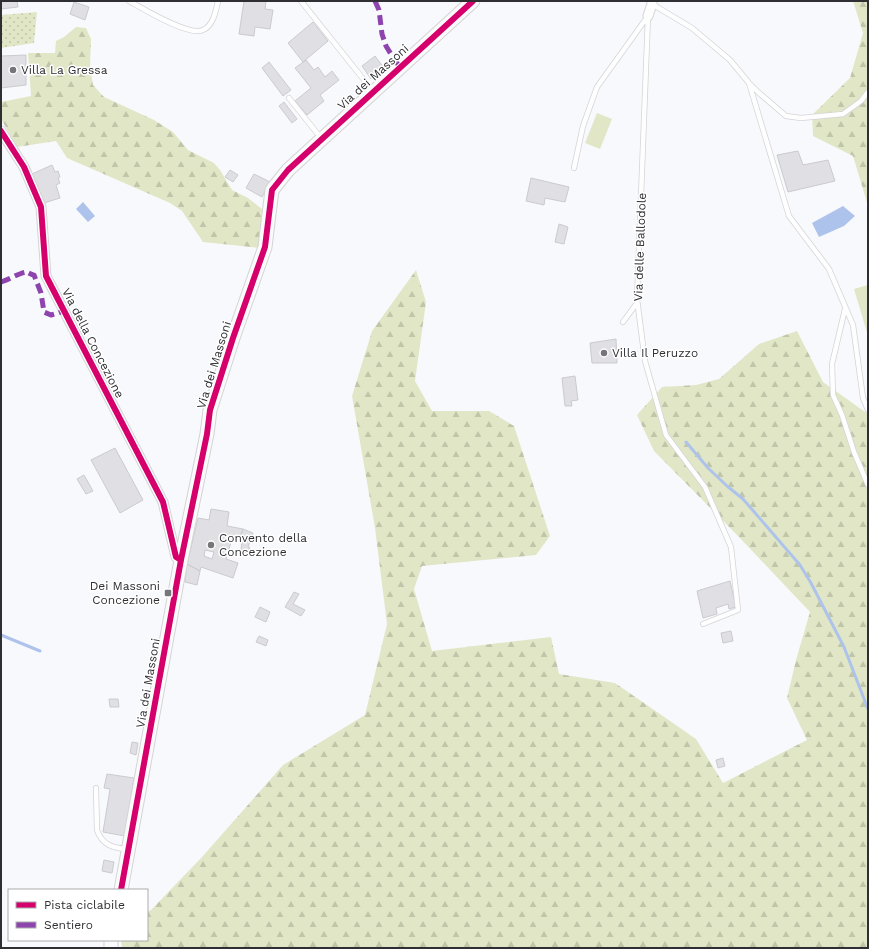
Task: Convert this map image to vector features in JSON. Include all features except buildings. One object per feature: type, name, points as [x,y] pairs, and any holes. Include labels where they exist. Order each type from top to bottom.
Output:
[{"type":"street","name":"Via dei Massoni","points":[[121,889],[181,560],[207,434],[210,410],[233,338],[265,247],[272,190],[288,170],[473,1]]},
{"type":"street","name":"Via delle Ballodole","points":[[648,16],[652,2]]},
{"type":"street","name":"Via della Concezione","points":[[1,131],[24,167],[41,208],[46,276],[163,502],[176,557],[181,560]]},
{"type":"lane","points":[[129,1],[171,24],[195,32],[202,31],[209,26],[216,12],[218,1]]},
{"type":"lane","points":[[301,1],[374,92]]},
{"type":"lane","points":[[652,2],[692,28],[730,60],[749,83],[786,116],[801,118],[843,114],[862,101],[868,92]]},
{"type":"lane","name":"Via delle Ballodole","points":[[574,168],[583,126],[597,87],[648,16]]},
{"type":"lane","name":"Via delle Ballodole","points":[[648,16],[637,303],[645,361],[666,435],[705,487],[731,547],[738,610],[703,624]]},
{"type":"lane","points":[[749,83],[789,216],[829,269],[853,325],[863,398],[868,410]]},
{"type":"lane","points":[[289,98],[322,139]]},
{"type":"lane","points":[[622,322],[637,303]]},
{"type":"lane","points":[[845,308],[832,364],[833,395],[868,485]]},
{"type":"lane","points":[[96,788],[97,830],[100,837],[111,846],[128,849]]},
{"type":"green space","points":[[853,1],[868,1],[868,206],[853,156],[813,136],[812,115],[850,78],[863,33]]},
{"type":"green space","points":[[37,12],[34,43],[1,48],[1,15]]},
{"type":"green space","points":[[76,27],[86,28],[91,39],[90,67],[93,85],[104,97],[154,120],[173,132],[188,150],[214,163],[232,190],[248,198],[262,209],[260,248],[203,242],[182,211],[170,203],[67,158],[56,141],[17,147],[1,119],[1,102],[31,96],[28,53],[55,53],[56,41],[64,37]]},
{"type":"green space","points":[[597,113],[612,119],[600,149],[585,143]]},
{"type":"green space","points":[[416,270],[426,302],[415,381],[432,411],[489,411],[514,426],[550,536],[536,555],[422,566],[414,589],[432,651],[551,637],[559,674],[615,683],[696,739],[723,783],[807,740],[787,698],[810,612],[654,451],[637,415],[662,387],[696,385],[719,379],[759,344],[797,331],[823,382],[868,414],[868,948],[122,948],[121,941],[148,941],[148,912],[202,857],[283,765],[365,715],[387,624],[375,528],[352,396],[372,331]]},
{"type":"green space","points":[[868,285],[868,336],[854,289]]},
{"type":"water","points":[[83,202],[95,216],[88,222],[76,209]]},
{"type":"water","points":[[843,206],[855,216],[844,226],[819,237],[812,223]]},
{"type":"waterway","points":[[686,442],[708,468],[743,499],[800,565],[844,647],[868,709]]},
{"type":"waterway","points":[[1,635],[40,651]]},
{"type":"marked path","points":[[375,1],[379,10],[382,34],[386,46],[400,67]]},
{"type":"marked path","points":[[1,282],[24,272],[34,275],[41,293],[44,312],[51,315],[64,311]]},
{"type":"cycle path","points":[[121,889],[181,560],[207,434],[210,410],[233,338],[265,247],[272,190],[288,170],[473,1]]},
{"type":"cycle path","points":[[1,131],[24,167],[41,207],[46,276],[163,502],[176,557],[181,560]]},
{"type":"place","name":"Villa La Gressa","points":[[13,70]]},
{"type":"place","name":"Villa Il Peruzzo","points":[[604,353]]},
{"type":"place","name":"Convento della Concezione","points":[[211,545]]},
{"type":"place","name":"Dei Massoni Concezione","points":[[168,593]]}]
